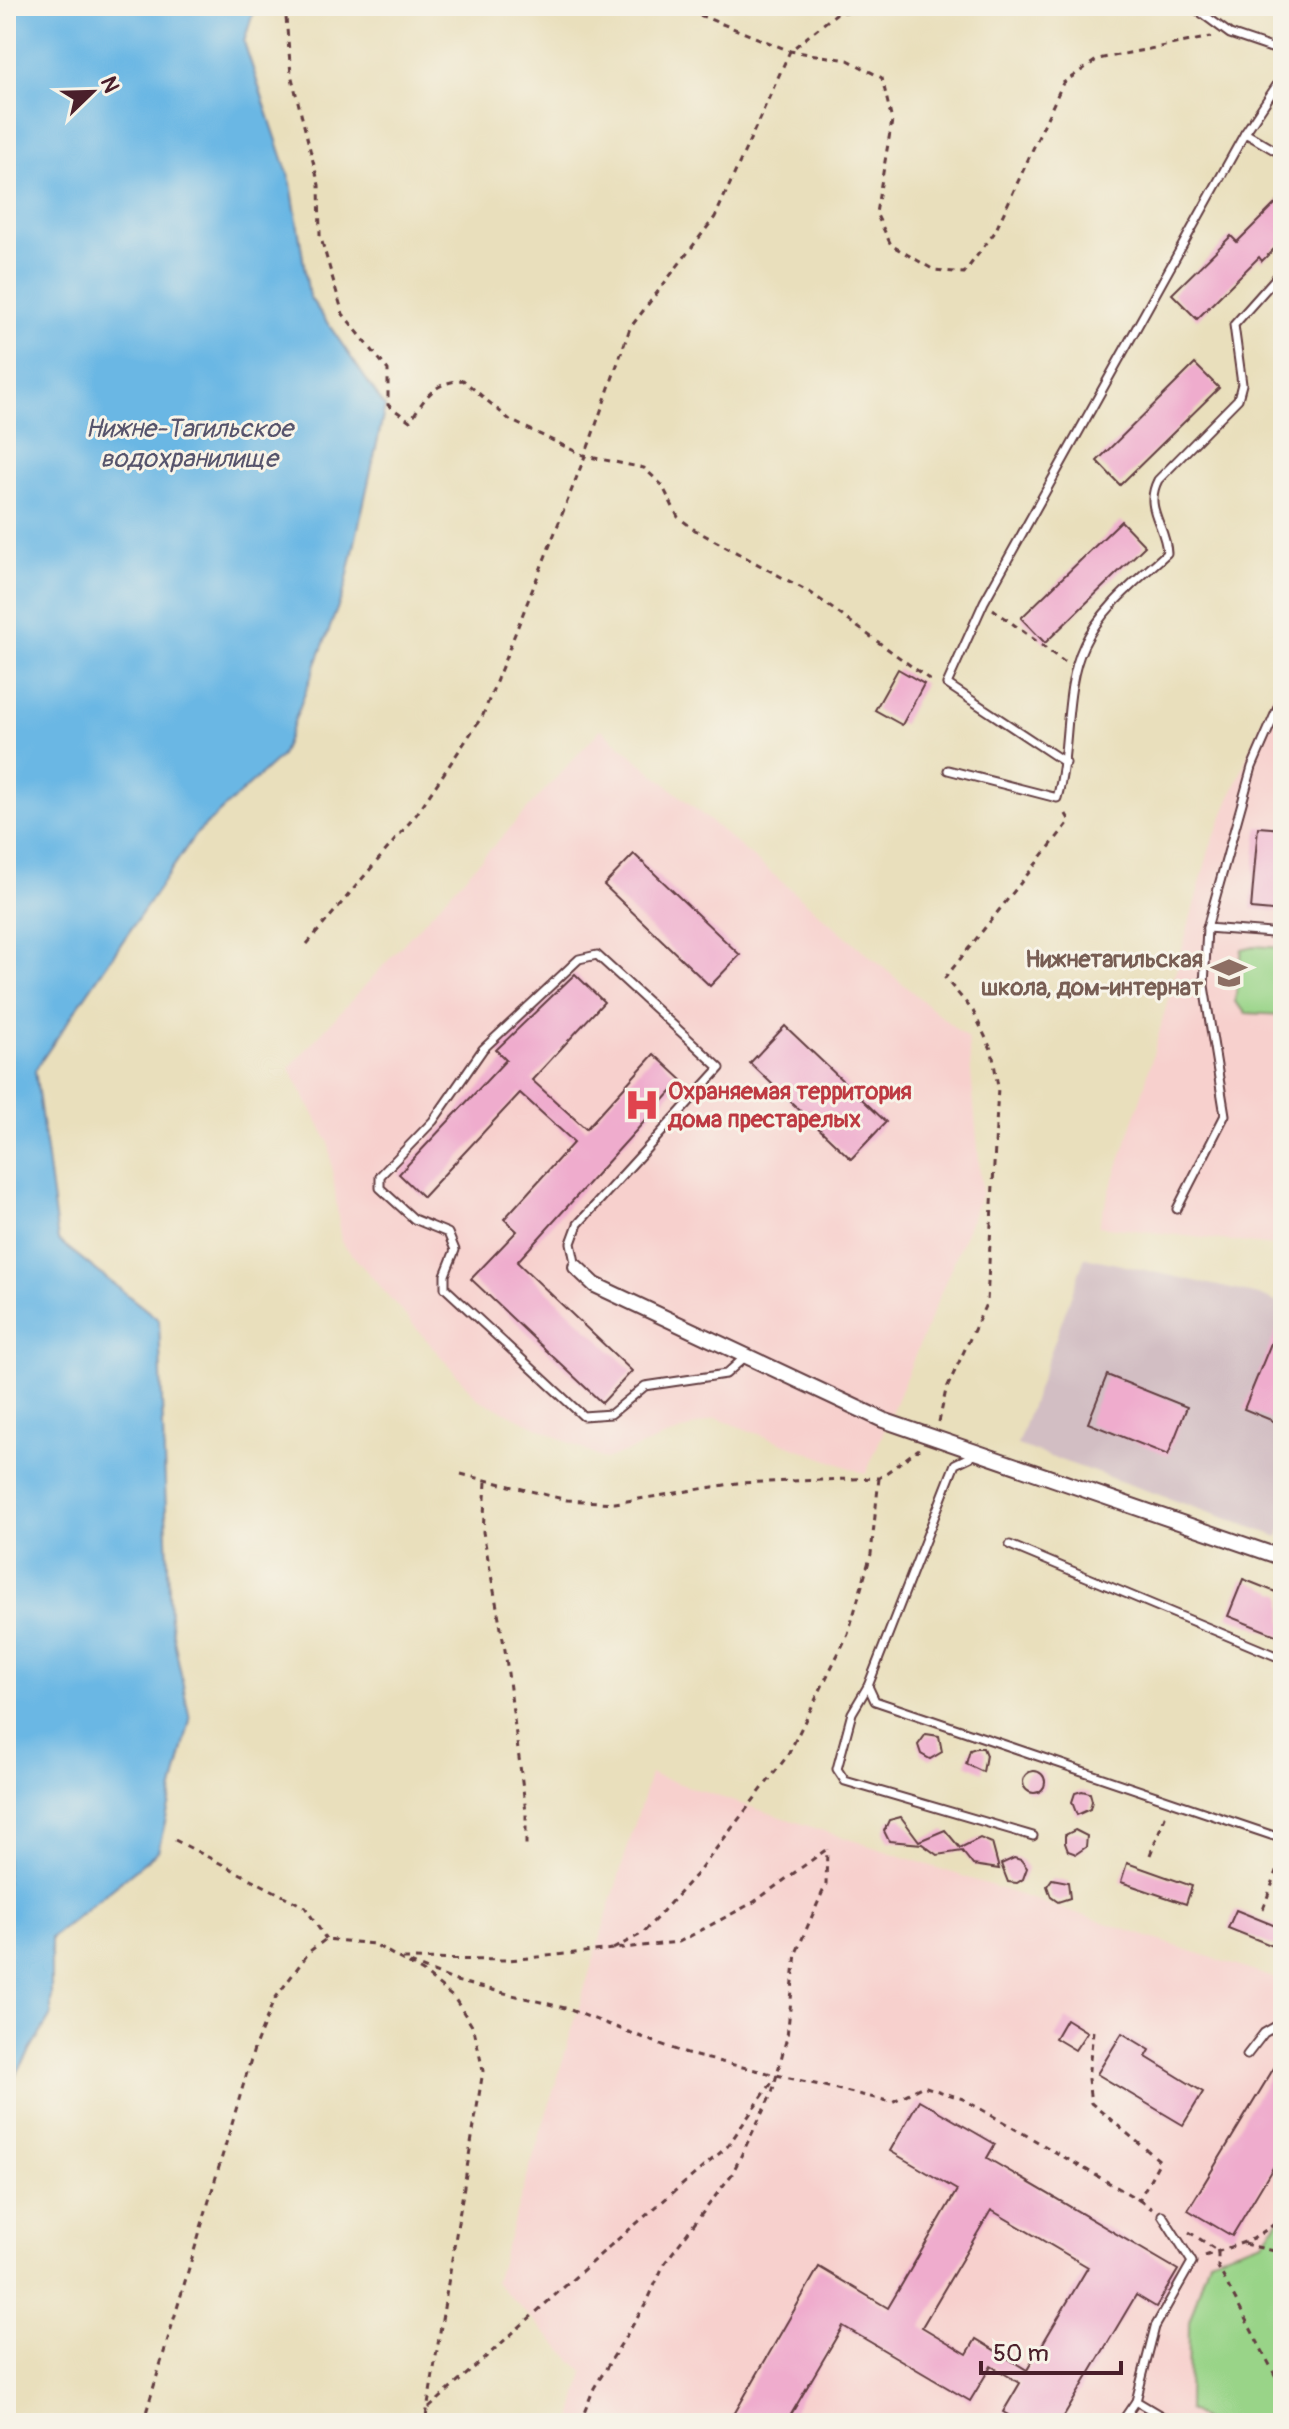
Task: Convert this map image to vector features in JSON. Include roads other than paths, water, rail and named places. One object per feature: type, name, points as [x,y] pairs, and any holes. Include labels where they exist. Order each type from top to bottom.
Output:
[{"type":"street","points":[[576,1267],[595,1285],[883,1420],[1283,1558]]},
{"type":"lane","points":[[1192,6],[1230,34],[1283,52]]},
{"type":"lane","points":[[1066,763],[947,684],[984,602],[1245,133],[1283,76]]},
{"type":"lane","points":[[1245,133],[1283,155]]},
{"type":"lane","points":[[948,770],[1057,798],[1066,763],[1075,671],[1084,644],[1124,593],[1167,553],[1163,532],[1151,509],[1152,492],[1158,480],[1235,405],[1242,384],[1234,325],[1283,270]]},
{"type":"lane","points":[[1177,1209],[1225,1115],[1204,986],[1207,928],[1252,767],[1283,696]]},
{"type":"lane","points":[[1207,928],[1283,934]]},
{"type":"lane","points":[[576,1267],[571,1243],[578,1224],[720,1068],[597,955],[579,959],[483,1049],[433,1121],[380,1176],[380,1188],[414,1219],[448,1233],[455,1250],[445,1275],[445,1288],[583,1416],[611,1414],[645,1386],[726,1374],[746,1356]]},
{"type":"lane","points":[[978,1453],[955,1464],[868,1686],[852,1713],[837,1769],[845,1781],[1033,1836]]},
{"type":"lane","points":[[1010,1545],[1283,1659]]},
{"type":"lane","points":[[868,1686],[875,1701],[1283,1839]]},
{"type":"lane","points":[[1247,2055],[1264,2033],[1283,2022]]},
{"type":"lane","points":[[1121,2423],[1136,2401],[1155,2327],[1192,2262],[1162,2215]]},
{"type":"lane","points":[[1136,2401],[1173,2423]]},
{"type":"water","name":"Нижне-Тагильское водохранилище","points":[[6,6],[255,6],[244,42],[291,183],[309,296],[385,407],[345,588],[281,756],[195,835],[35,1070],[58,1240],[159,1320],[170,1619],[190,1720],[158,1851],[51,1938],[51,2015],[6,2092]]},
{"type":"place","name":"Нижнетагильская школа, дом-интернат","points":[[1229,973]]},
{"type":"place","name":"Охраняемая территория дома престарелых","points":[[642,1105]]}]
